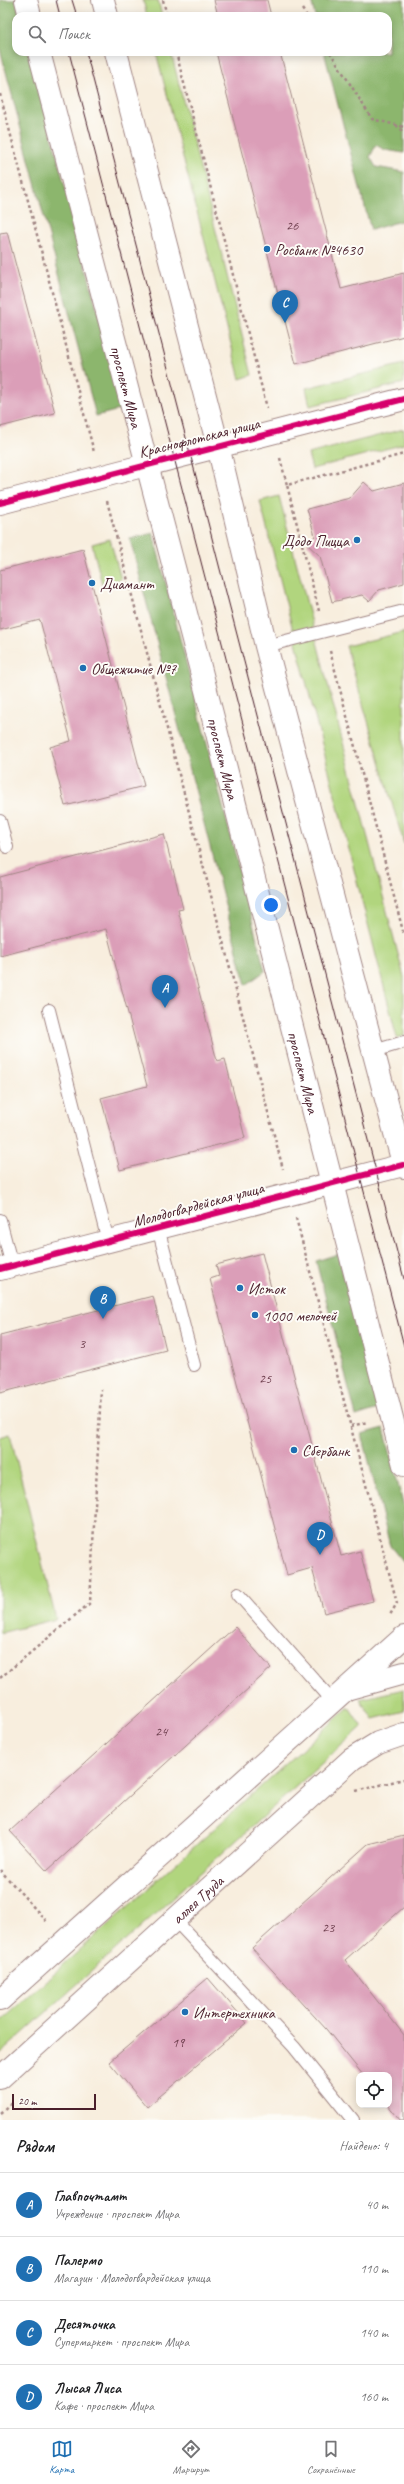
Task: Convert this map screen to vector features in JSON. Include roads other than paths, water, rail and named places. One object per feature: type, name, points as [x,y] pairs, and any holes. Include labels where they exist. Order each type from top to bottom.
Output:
[{"type":"main road","points":[[26,0],[29,12]]},
{"type":"main road","points":[[103,0],[106,12]]},
{"type":"main road","name":"проспект Мира","points":[[40,56],[199,663],[404,1466]]},
{"type":"main road","points":[[117,56],[218,446],[266,646],[404,1166]]},
{"type":"main road","name":"Краснофлотская улица","points":[[0,503],[146,464],[404,399]]},
{"type":"main road","name":"Молодогвардейская улица","points":[[6,1267],[290,1193],[404,1166]]},
{"type":"main road","points":[[0,2000],[338,1695],[404,1638]]},
{"type":"main road","points":[[338,1695],[404,1673]]},
{"type":"main road","name":"аллея Труда","points":[[0,2078],[352,1759],[378,1743],[404,1734]]},
{"type":"lane","points":[[266,646],[404,611]]},
{"type":"lane","points":[[0,821],[7,847]]},
{"type":"lane","points":[[49,1010],[108,1241]]},
{"type":"lane","points":[[374,1050],[404,1042]]},
{"type":"lane","points":[[0,1220],[6,1267]]},
{"type":"lane","points":[[158,1228],[194,1365]]},
{"type":"lane","points":[[238,1594],[338,1695]]},
{"type":"lane","points":[[175,1920],[294,2047],[353,2120]]},
{"type":"tram line","points":[[56,0],[59,12]]},
{"type":"tram line","points":[[72,0],[76,12]]},
{"type":"tram line","points":[[70,56],[404,1346]]},
{"type":"tram line","points":[[87,56],[404,1279]]},
{"type":"place","name":"Росбанк №4630","points":[[267,249]]},
{"type":"place","name":"Десяточка","points":[[285,323]]},
{"type":"place","name":"Додо Пицца","points":[[357,540]]},
{"type":"place","name":"Диамант","points":[[92,583]]},
{"type":"place","name":"Общежитие №7","points":[[83,668]]},
{"type":"place","name":"Главпочтамт","points":[[165,1008]]},
{"type":"place","name":"Исток","points":[[240,1288]]},
{"type":"place","name":"1000 мелочей","points":[[255,1315]]},
{"type":"place","name":"Палермо","points":[[103,1319]]},
{"type":"place","name":"Сбербанк","points":[[294,1450]]},
{"type":"place","name":"Лысая Лиса","points":[[320,1555]]},
{"type":"place","name":"Интертехника","points":[[185,2012]]}]
